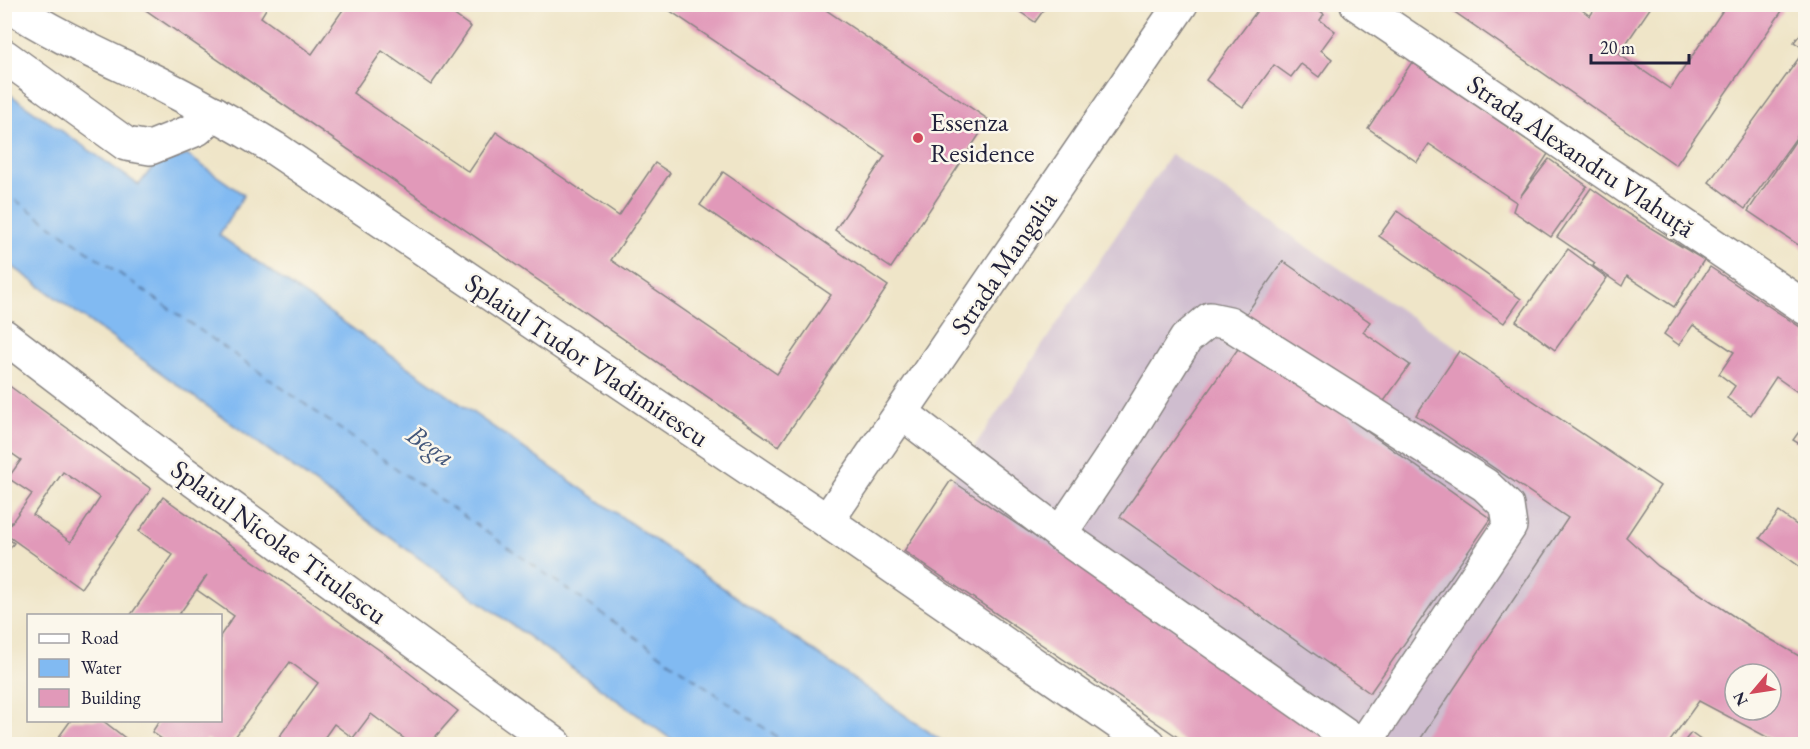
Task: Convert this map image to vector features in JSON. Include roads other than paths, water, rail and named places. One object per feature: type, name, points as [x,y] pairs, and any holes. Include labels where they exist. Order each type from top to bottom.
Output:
[{"type":"street","name":"Splaiul Tudor Vladimirescu","points":[[7,4],[81,47],[157,82],[215,113],[274,148],[827,521],[1149,744]]},
{"type":"street","name":"Strada Mangalia","points":[[827,521],[1181,4]]},
{"type":"street","name":"Strada Alexandru Vlahuță","points":[[1357,4],[1806,308]]},
{"type":"street","points":[[4,56],[126,144],[150,148],[197,129],[215,113]]},
{"type":"street","points":[[1060,534],[1186,339],[1210,319],[1229,323],[1485,485],[1507,506],[1510,526],[1364,744]]},
{"type":"street","name":"Splaiul Nicolae Titulescu","points":[[4,336],[181,471],[555,744]]},
{"type":"street","points":[[902,413],[1060,534],[1359,744]]},
{"type":"water","name":"Bega","points":[[5,91],[139,185],[154,165],[187,155],[244,195],[219,235],[946,744],[678,744],[5,261]]},
{"type":"place","name":"Essenza Residence","points":[[918,138]]}]
